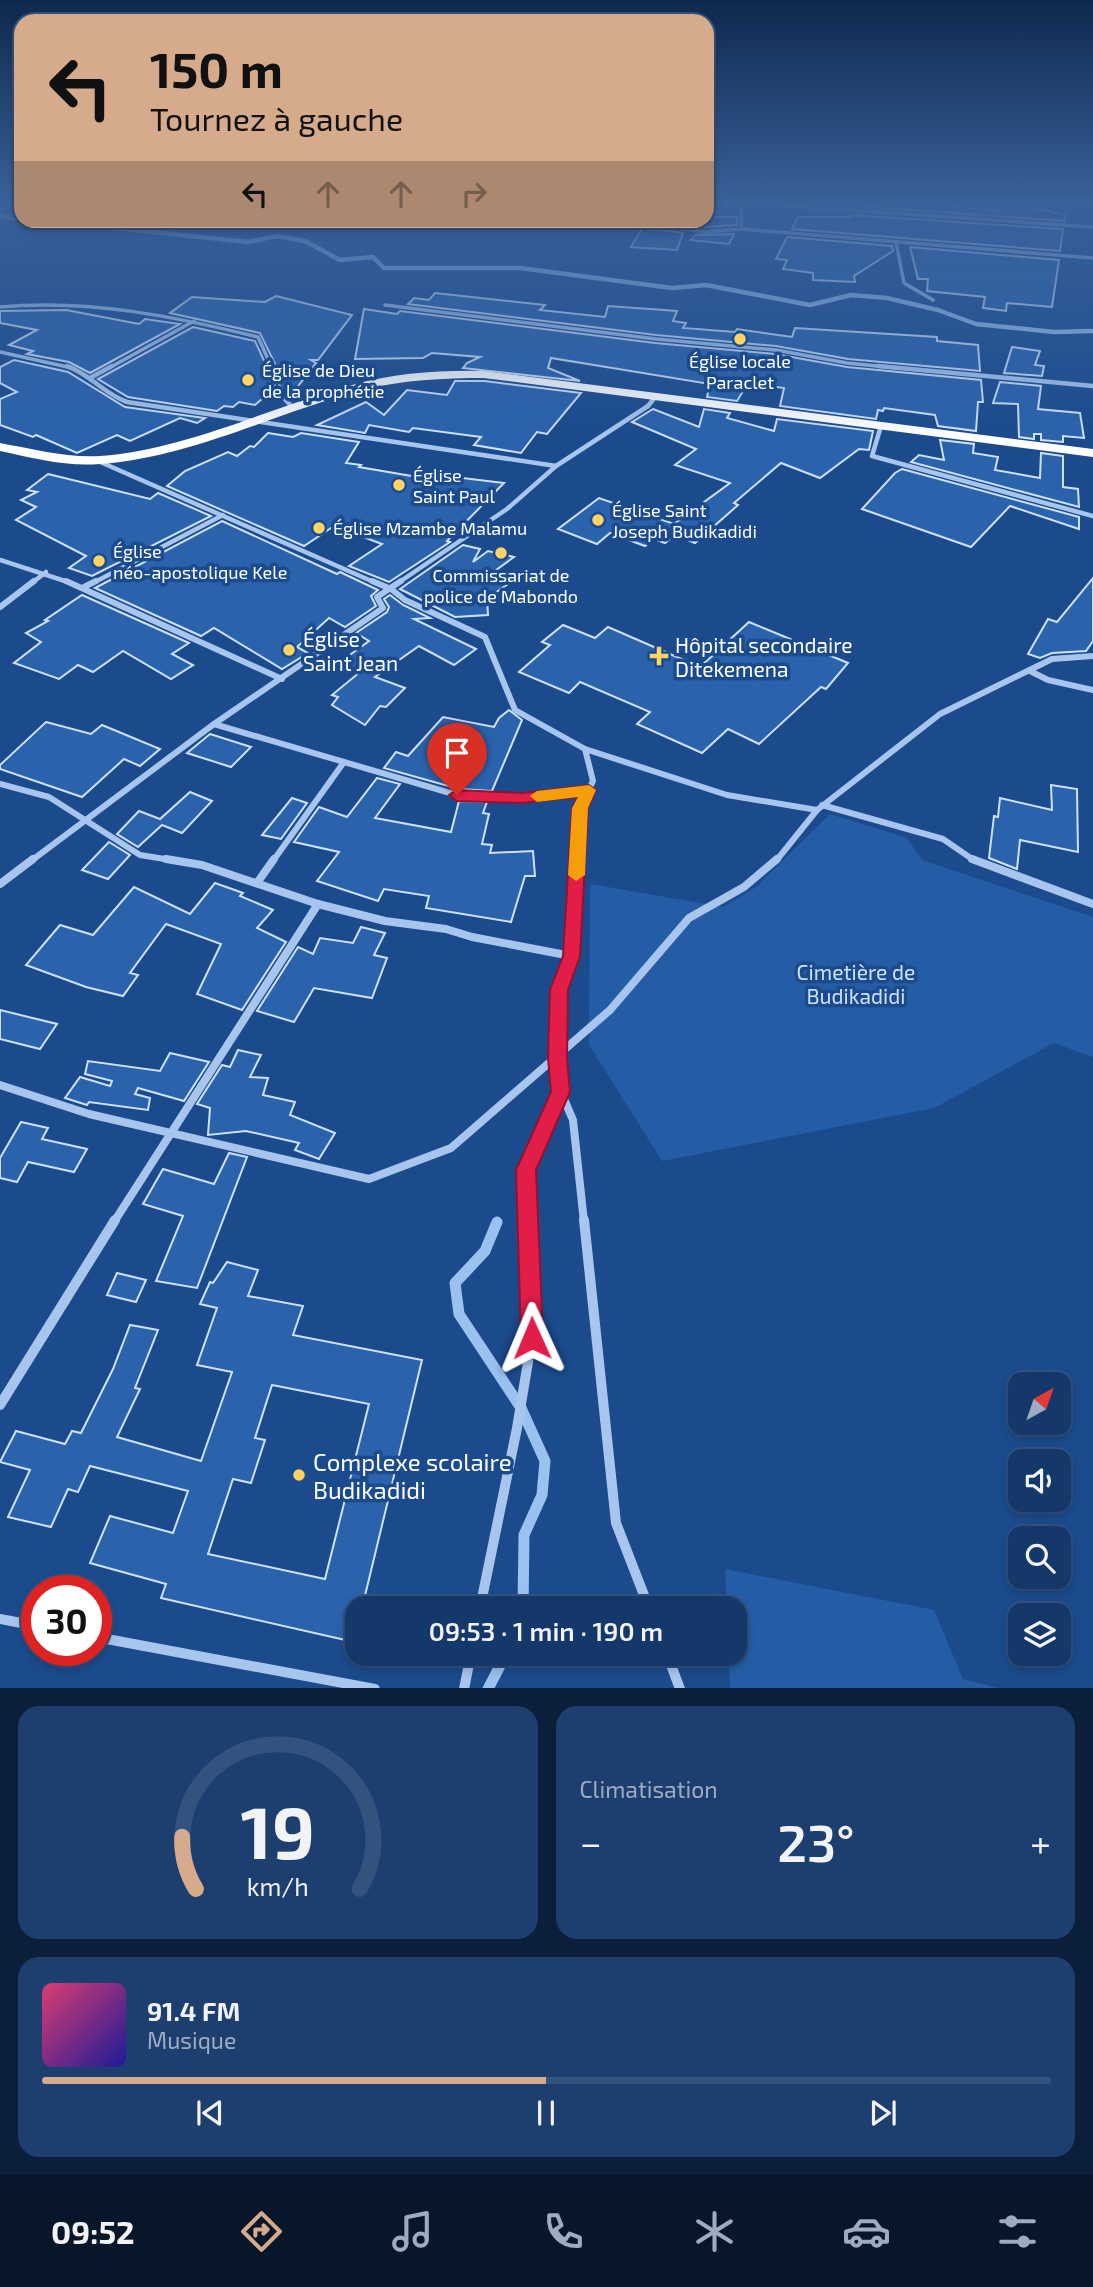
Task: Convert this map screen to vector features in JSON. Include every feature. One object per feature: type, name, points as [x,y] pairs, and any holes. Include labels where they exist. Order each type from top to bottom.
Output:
[{"type":"highway","points":[[0,447],[39,455],[96,460],[162,450],[357,388],[401,378],[450,373],[503,375],[1093,453]]},
{"type":"street","points":[[903,280],[904,283],[933,300]]},
{"type":"street","points":[[0,307],[29,303],[84,305],[195,321],[258,337],[277,378],[273,386],[293,408]]},
{"type":"street","points":[[385,305],[658,339],[759,348],[821,356],[847,363],[1093,386]]},
{"type":"street","points":[[90,378],[195,321]]},
{"type":"street","points":[[0,352],[53,362],[84,372],[110,394],[127,402],[556,466]]},
{"type":"street","points":[[0,884],[214,724],[383,608],[377,597],[507,509],[556,466],[648,406],[656,396]]},
{"type":"street","points":[[881,426],[872,456],[1093,516]]},
{"type":"street","points":[[96,460],[391,589],[405,600],[485,637],[515,710],[585,749],[727,795],[820,808],[943,839],[975,861],[1093,904]]},
{"type":"street","points":[[84,587],[223,515]]},
{"type":"street","points":[[0,560],[46,572],[84,587],[107,601],[282,679]]},
{"type":"street","points":[[0,607],[46,572]]},
{"type":"street","points":[[0,1085],[89,1114],[369,1179],[451,1148],[610,1010],[689,918],[755,879],[775,862],[820,808],[940,714],[1052,659],[1093,656]]},
{"type":"street","points":[[1030,671],[1048,680],[1093,690]]},
{"type":"street","points":[[214,724],[457,795],[522,798],[589,790]]},
{"type":"street","points":[[585,749],[593,780],[580,808],[571,956],[559,990],[557,1058],[561,1092],[573,1120],[616,1523],[644,1596]]},
{"type":"street","points":[[257,883],[344,762]]},
{"type":"street","points":[[0,783],[49,797],[140,855],[202,865],[318,904],[385,920],[446,929],[472,937],[571,956]]},
{"type":"street","points":[[0,1405],[169,1134],[318,904]]},
{"type":"street","points":[[482,1596],[517,1428],[532,1338],[526,1170],[561,1092]]},
{"type":"street","points":[[0,1619],[21,1623]]},
{"type":"street","points":[[112,1640],[370,1688]]},
{"type":"street","points":[[464,1688],[469,1666]]},
{"type":"street","points":[[671,1666],[680,1688]]},
{"type":"green space","name":"Cimetière de Budikadidi","points":[[830,814],[907,838],[922,860],[1093,917],[1093,1057],[1054,1043],[934,1108],[662,1161],[589,1045],[590,884],[723,907],[756,887]]},
{"type":"green space","points":[[725,1569],[934,1610],[963,1679],[998,1688],[730,1688],[729,1666],[747,1666],[747,1596],[726,1596]]},
{"type":"building","points":[[813,280],[855,280],[855,282]]},
{"type":"building","points":[[928,280],[1056,280],[1052,307],[1007,303],[1006,311],[983,308],[985,297],[927,291]]},
{"type":"building","points":[[435,293],[545,305],[540,310],[605,317],[608,306],[677,311],[673,321],[686,323],[683,328],[735,332],[737,329],[792,337],[795,328],[937,337],[937,341],[978,345],[980,371],[848,359],[776,346],[656,335],[408,304],[414,298],[429,300]]},
{"type":"building","points":[[276,296],[352,315],[318,360],[311,360],[316,363],[295,390],[285,392],[279,385],[281,376],[260,333],[170,313],[192,297],[265,302]]},
{"type":"building","points":[[364,309],[397,314],[400,311],[655,343],[775,354],[847,367],[981,380],[983,402],[978,402],[976,431],[938,426],[935,415],[884,408],[883,411],[878,410],[876,419],[780,406],[784,388],[748,383],[737,401],[707,397],[710,384],[551,358],[548,368],[580,381],[463,368],[480,357],[432,353],[423,358],[355,359]]},
{"type":"building","points":[[66,310],[139,324],[145,319],[180,324],[90,373],[69,362],[27,354],[33,351],[9,345],[37,330],[0,323],[0,311]]},
{"type":"building","points":[[193,327],[255,341],[272,378],[268,386],[271,391],[255,405],[239,402],[233,407],[224,406],[217,411],[128,397],[98,379]]},
{"type":"building","points":[[1012,347],[1040,351],[1035,365],[1044,366],[1042,376],[1004,373]]},
{"type":"building","points":[[14,360],[68,372],[125,407],[205,418],[197,423],[180,418],[130,441],[117,435],[77,453],[36,435],[33,437],[0,425],[0,399],[17,392],[0,383],[0,367]]},
{"type":"building","points":[[455,381],[484,381],[581,393],[547,434],[537,432],[521,453],[474,445],[481,437],[413,428],[409,432],[369,425],[365,433],[317,425],[366,402],[384,415],[407,390],[447,395]]},
{"type":"building","points":[[1000,382],[1041,386],[1038,409],[1080,413],[1084,438],[1063,436],[1063,442],[1041,440],[1041,434],[1034,434],[1034,439],[1019,437],[1018,404],[993,403]]},
{"type":"building","points":[[653,409],[699,427],[704,409],[730,413],[727,418],[774,431],[777,419],[873,431],[869,450],[859,449],[820,478],[781,463],[734,503],[738,505],[695,543],[675,535],[665,543],[654,539],[645,546],[610,533],[597,544],[558,529],[599,498],[674,524],[730,483],[675,465],[696,449],[632,422]]},
{"type":"building","points":[[268,433],[293,437],[301,433],[359,442],[346,463],[361,465],[359,467],[441,481],[446,476],[504,483],[447,541],[450,542],[389,582],[349,566],[382,544],[334,526],[304,546],[167,486],[185,471],[228,452],[237,456],[250,446],[254,447]]},
{"type":"building","points":[[940,440],[974,444],[973,453],[998,457],[995,470],[1040,478],[1041,453],[1063,456],[1063,487],[1078,489],[1079,507],[911,462],[919,455],[944,460]]},
{"type":"building","points":[[902,469],[1079,517],[1079,529],[1010,506],[971,547],[862,509],[895,473]]},
{"type":"building","points":[[48,474],[150,499],[158,493],[211,516],[92,576],[69,568],[86,556],[16,520],[36,507],[21,500],[37,492],[27,490]]},
{"type":"building","points":[[222,521],[378,590],[371,596],[376,606],[345,627],[329,618],[297,647],[308,653],[282,669],[214,628],[201,636],[95,588]]},
{"type":"building","points":[[463,545],[480,549],[473,562],[488,551],[514,557],[492,573],[512,581],[487,599],[488,615],[455,617],[400,589]]},
{"type":"building","points":[[1093,578],[1093,641],[1086,651],[1052,653],[1040,658],[1028,654],[1048,619],[1057,622]]},
{"type":"building","points":[[82,595],[189,643],[172,654],[193,665],[171,679],[123,651],[93,672],[78,665],[59,679],[14,663],[41,642],[26,633],[48,621],[45,620]]},
{"type":"building","points":[[390,595],[403,605],[430,618],[414,619],[476,649],[454,665],[419,646],[375,677],[405,688],[386,707],[380,706],[365,725],[332,705],[338,697],[332,695],[360,672],[340,662],[369,641],[356,633],[387,612],[389,607],[384,599]]},
{"type":"building","points":[[749,622],[848,663],[826,689],[821,687],[759,744],[728,729],[702,753],[637,724],[650,712],[580,682],[569,693],[519,672],[550,645],[542,642],[563,625],[595,638],[608,627],[700,667]]},
{"type":"building","points":[[509,710],[522,720],[492,791],[459,789],[384,768],[396,752],[408,756],[443,717],[494,727],[499,718]]},
{"type":"building","points":[[46,722],[91,734],[102,725],[160,749],[140,766],[124,759],[82,797],[0,769],[0,765]]},
{"type":"building","points":[[210,734],[251,747],[231,767],[187,753]]},
{"type":"building","points":[[377,778],[400,784],[375,818],[451,832],[459,801],[487,802],[483,813],[489,814],[482,844],[492,845],[490,853],[533,851],[535,876],[525,876],[511,922],[426,908],[429,896],[384,889],[378,901],[317,881],[339,852],[294,842],[319,807],[347,817]]},
{"type":"building","points":[[1051,785],[1077,789],[1078,852],[1020,840],[1017,869],[989,858],[994,816],[998,817],[1000,798],[1052,810]]},
{"type":"building","points":[[190,792],[212,801],[182,833],[162,825],[138,847],[117,834],[139,811],[160,819]]},
{"type":"building","points":[[292,798],[307,803],[281,839],[262,835]]},
{"type":"building","points":[[109,842],[130,855],[108,879],[82,870]]},
{"type":"building","points":[[215,883],[243,893],[240,896],[273,910],[257,928],[286,942],[242,1010],[197,994],[221,944],[166,924],[130,973],[138,975],[123,996],[86,987],[26,965],[60,925],[93,935],[134,887],[190,914]]},
{"type":"building","points":[[361,927],[385,933],[374,955],[387,958],[372,998],[314,988],[294,1022],[257,1011],[298,947],[313,954],[320,938],[353,943]]},
{"type":"building","points":[[0,1010],[57,1024],[40,1049],[0,1039]]},
{"type":"building","points":[[238,1050],[261,1055],[250,1077],[268,1078],[263,1095],[295,1102],[290,1115],[335,1133],[319,1159],[295,1150],[299,1143],[246,1131],[208,1135],[210,1108],[197,1104],[222,1065],[230,1067]]},
{"type":"building","points":[[170,1053],[209,1062],[184,1101],[138,1088],[135,1094],[150,1098],[148,1110],[89,1102],[87,1105],[65,1098],[80,1077],[110,1086],[112,1081],[85,1074],[88,1061],[160,1071]]},
{"type":"building","points":[[21,1122],[48,1128],[42,1139],[87,1149],[74,1172],[28,1162],[17,1182],[0,1178],[0,1158]]},
{"type":"building","points":[[229,1153],[247,1157],[197,1288],[156,1281],[183,1216],[143,1204],[163,1169],[214,1184]]},
{"type":"building","points":[[227,1262],[258,1270],[248,1296],[303,1306],[293,1335],[422,1360],[365,1596],[345,1596],[345,1640],[161,1598],[166,1584],[90,1563],[110,1516],[173,1533],[188,1491],[90,1466],[78,1492],[68,1489],[51,1527],[8,1517],[30,1470],[0,1462],[16,1431],[65,1444],[72,1431],[81,1433],[113,1369],[130,1325],[158,1330],[135,1388],[140,1389],[117,1437],[201,1461],[232,1372],[197,1365],[217,1308],[200,1304],[210,1282],[213,1283]],"holes":[[[272,1385],[369,1404],[325,1579],[208,1554],[233,1479],[251,1483],[265,1440],[255,1438]]]},
{"type":"building","points":[[117,1273],[146,1280],[136,1302],[107,1295]]},
{"type":"waterway","points":[[609,280],[672,288],[706,285],[810,305],[851,295],[887,298],[938,310],[976,324],[1054,332],[1093,331]]},
{"type":"waterway","points":[[497,1222],[485,1251],[455,1283],[459,1314],[521,1408],[545,1461],[542,1495],[524,1535],[523,1596]]},
{"type":"waterway","points":[[489,1688],[500,1666]]},
{"type":"slow traffic","points":[[537,796],[589,790],[580,808],[576,875]]},
{"type":"place","name":"Église locale Paraclet","points":[[740,339]]},
{"type":"place","name":"Église de Dieu de la prophétie","points":[[248,380]]},
{"type":"place","name":"Église Saint Paul","points":[[399,485]]},
{"type":"place","name":"Église Saint Joseph Budikadidi","points":[[598,520]]},
{"type":"place","name":"Église Mzambe Malamu","points":[[319,528]]},
{"type":"place","name":"Commissariat de police de Mabondo","points":[[501,553]]},
{"type":"place","name":"Église néo-apostolique Kele","points":[[99,561]]},
{"type":"place","name":"Église Saint Jean","points":[[289,650]]},
{"type":"place","name":"Hôpital secondaire Ditekemena","points":[[659,656]]},
{"type":"place","name":"Complexe scolaire Budikadidi","points":[[299,1475]]},
{"type":"route","points":[[457,795],[522,798],[589,790],[580,808],[571,956],[559,990],[557,1058],[561,1092],[526,1170],[532,1338]]}]
